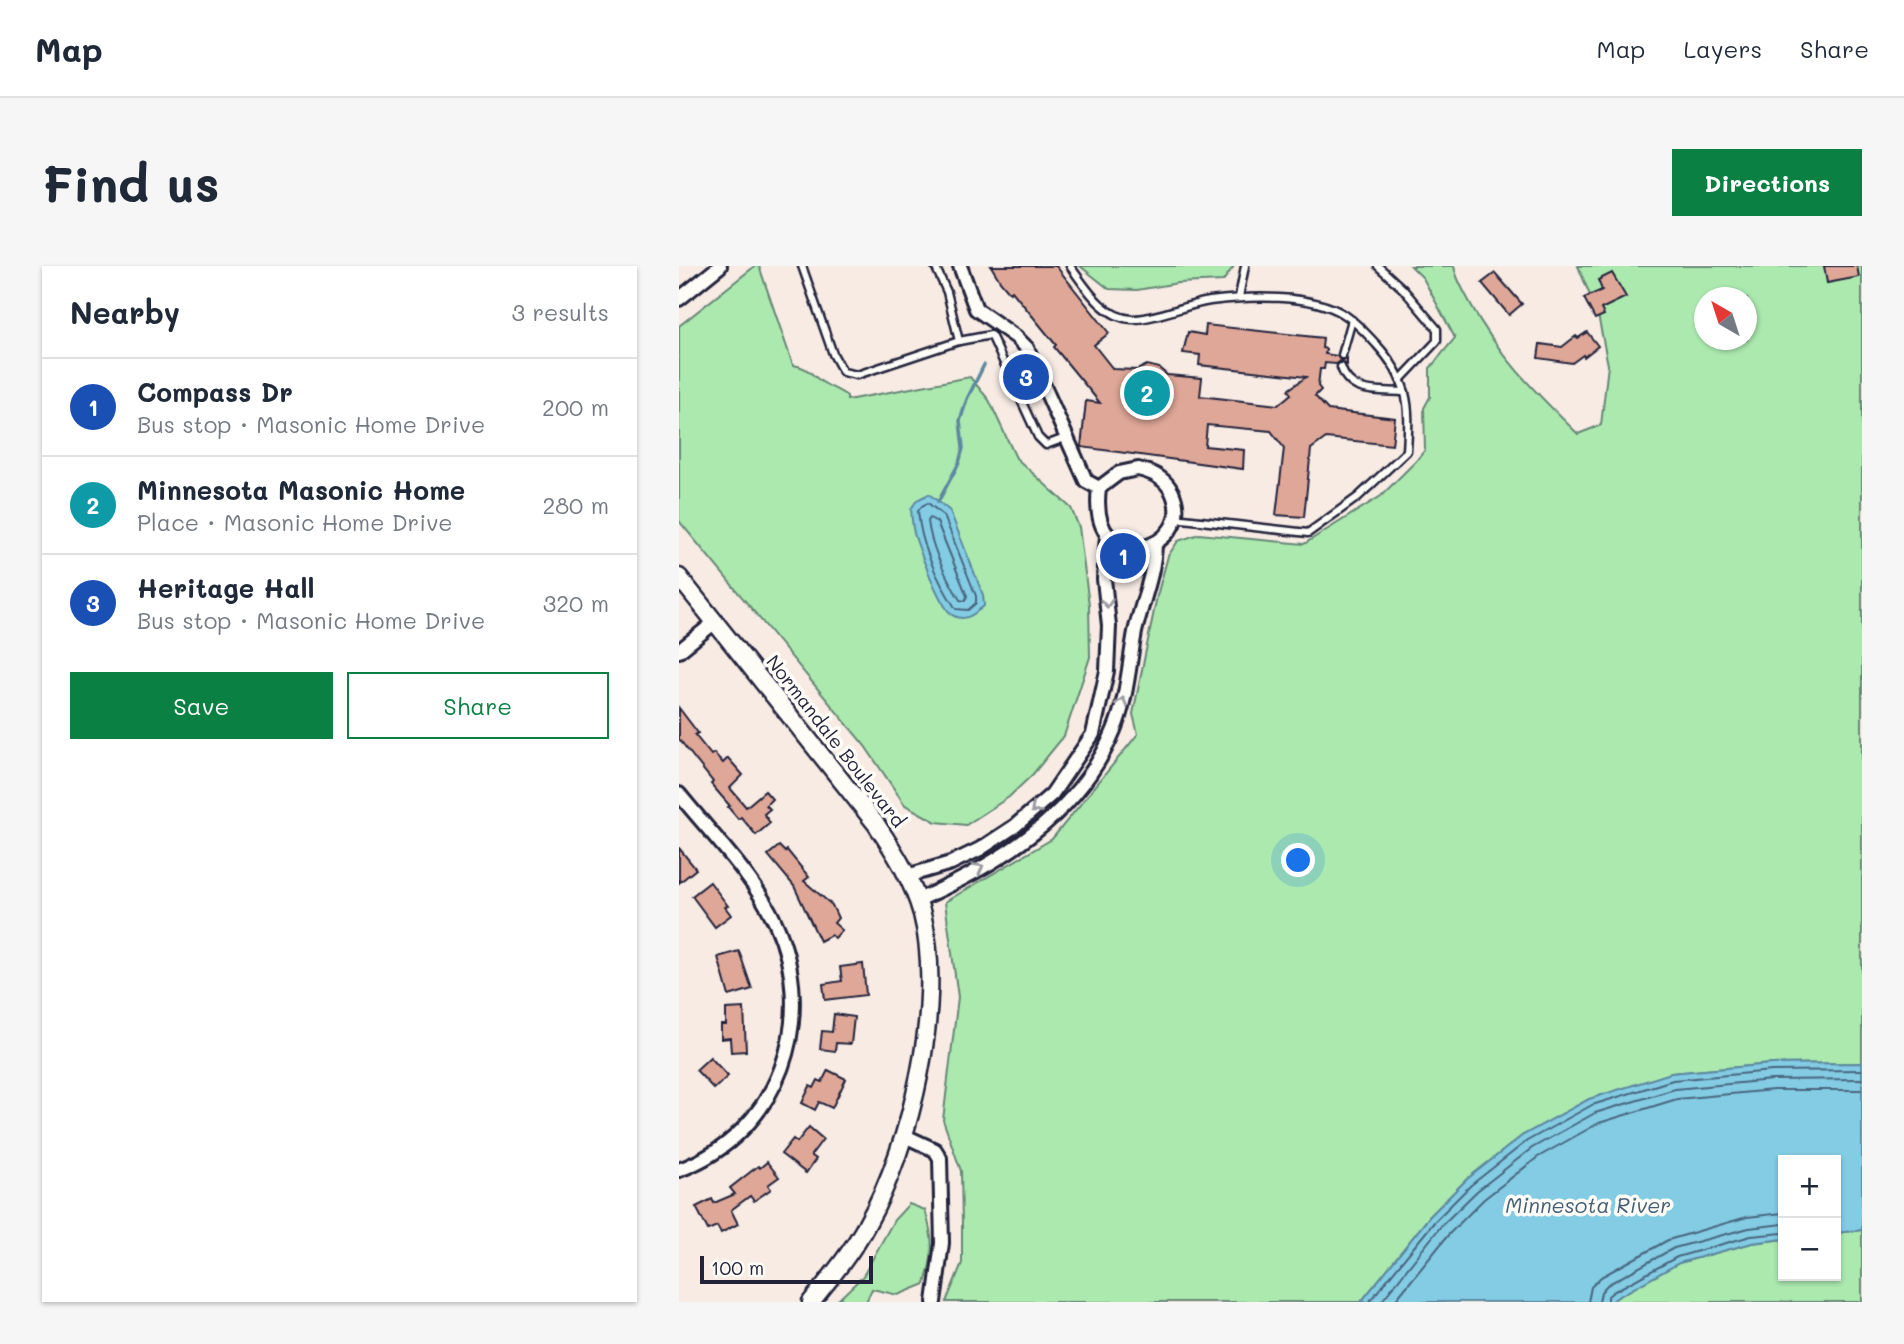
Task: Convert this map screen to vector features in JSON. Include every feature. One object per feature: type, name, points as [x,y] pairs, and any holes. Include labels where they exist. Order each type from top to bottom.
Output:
[{"type":"street","points":[[679,299],[720,266]]},
{"type":"street","points":[[960,266],[976,309],[996,330],[1027,348],[1086,481],[1099,488]]},
{"type":"street","points":[[1138,469],[1153,472],[1168,484],[1176,500],[1171,529],[1155,544],[1137,549],[1119,545],[1107,535],[1098,519],[1099,488],[1119,473],[1138,469]]},
{"type":"street","points":[[907,876],[951,863],[1015,827],[1052,794],[1093,734],[1107,671],[1109,626],[1104,579],[1107,535]]},
{"type":"street","points":[[918,900],[1019,846],[1060,811],[1098,765],[1115,728],[1136,628],[1155,567],[1155,544]]},
{"type":"street","name":"Normandale Boulevard","points":[[679,577],[876,824],[895,853],[918,900],[927,943],[928,1003],[922,1055],[905,1136],[888,1181],[867,1224],[842,1264],[811,1302]]},
{"type":"street","points":[[679,651],[715,622]]},
{"type":"street","points":[[679,794],[748,880],[775,923],[785,952],[793,1012],[783,1065],[773,1090],[758,1113],[741,1133],[720,1150],[697,1164],[679,1170]]},
{"type":"street","points":[[905,1136],[935,1150],[940,1157],[942,1243],[934,1302]]},
{"type":"lane","points":[[802,266],[833,354],[843,372],[857,375],[996,330],[1038,437],[1046,445],[1066,438]]},
{"type":"lane","points":[[935,266],[947,292],[959,341]]},
{"type":"lane","points":[[1070,266],[1110,313],[1132,319],[1239,297],[1272,296],[1325,306],[1352,320],[1389,358],[1405,392],[1409,411],[1407,451],[1358,497],[1308,533],[1174,518]]},
{"type":"lane","points":[[1239,297],[1245,266]]},
{"type":"lane","points":[[1378,266],[1403,289],[1437,329],[1439,336],[1400,380]]},
{"type":"lane","points":[[1342,355],[1352,320]]},
{"type":"lane","points":[[1341,367],[1344,377],[1351,385],[1405,392]]},
{"type":"green space","points":[[755,266],[759,266],[793,365],[805,369],[844,394],[847,400],[970,377],[989,400],[1016,458],[1071,508],[1079,527],[1089,605],[1090,657],[1064,736],[1033,774],[1009,797],[966,825],[936,822],[905,805],[865,746],[679,521],[679,326]]},
{"type":"green space","points":[[1080,266],[1234,266],[1223,281],[1178,283],[1137,290],[1109,289]]},
{"type":"green space","points":[[1411,266],[1454,266],[1462,288],[1504,355],[1532,388],[1578,434],[1601,425],[1608,365],[1598,315],[1578,266],[1862,266],[1862,1063],[1772,1064],[1671,1073],[1523,1135],[1467,1179],[1430,1216],[1361,1302],[946,1302],[962,1263],[962,1225],[961,1171],[943,1120],[958,997],[945,902],[1052,839],[1138,734],[1133,714],[1157,596],[1168,556],[1178,541],[1199,534],[1304,544],[1381,496],[1425,450],[1424,408],[1430,397],[1430,368],[1455,338],[1423,278]]},
{"type":"green space","points":[[909,1204],[925,1210],[930,1230],[932,1247],[925,1284],[898,1295],[872,1289],[866,1302],[836,1302],[863,1276],[894,1220]]},
{"type":"green space","points":[[1862,1230],[1862,1302],[1612,1302],[1679,1263],[1752,1243],[1778,1240],[1778,1281],[1841,1281],[1841,1232]]},
{"type":"water","points":[[929,494],[950,511],[983,595],[984,606],[966,617],[954,616],[943,603],[915,537],[911,509],[917,500]]},
{"type":"water","name":"Minnesota River","points":[[1862,1063],[1862,1230],[1841,1232],[1841,1155],[1778,1155],[1778,1240],[1752,1243],[1679,1263],[1612,1302],[1361,1302],[1430,1216],[1467,1179],[1523,1135],[1589,1099],[1671,1073],[1772,1064]]},
{"type":"building","points":[[991,266],[1056,266],[1109,333],[1094,345],[1113,369],[1137,370],[1147,365],[1159,368],[1167,375],[1202,378],[1200,396],[1278,405],[1291,394],[1288,390],[1306,377],[1199,365],[1200,355],[1183,353],[1188,332],[1205,335],[1206,325],[1323,338],[1322,348],[1326,349],[1325,354],[1337,356],[1341,361],[1336,364],[1325,363],[1324,369],[1320,369],[1318,386],[1321,390],[1315,396],[1328,410],[1395,418],[1392,445],[1326,438],[1311,449],[1304,517],[1276,515],[1284,448],[1271,431],[1207,425],[1205,446],[1244,450],[1243,469],[1081,447],[1086,401],[1100,403],[1012,291],[1010,293],[1000,281]]},
{"type":"building","points":[[1824,266],[1857,266],[1859,277],[1827,283]]},
{"type":"building","points":[[1495,273],[1522,304],[1509,315],[1482,283]]},
{"type":"building","points":[[1612,273],[1626,297],[1601,309],[1604,315],[1595,319],[1584,298],[1602,290],[1598,280]]},
{"type":"building","points":[[1587,332],[1598,346],[1584,357],[1583,355],[1572,363],[1538,358],[1540,344],[1562,347],[1576,336],[1578,338]]},
{"type":"building","points":[[679,708],[711,755],[714,753],[723,763],[728,758],[743,775],[730,788],[746,807],[765,791],[772,799],[766,805],[770,809],[764,814],[770,823],[756,835],[741,817],[738,819],[728,807],[730,806],[711,784],[713,782],[679,739]]},
{"type":"building","points":[[779,846],[785,852],[787,850],[809,877],[804,881],[832,905],[838,918],[834,923],[842,930],[835,938],[831,935],[820,941],[794,886],[768,855]]},
{"type":"building","points":[[679,848],[696,869],[679,883]]},
{"type":"building","points":[[710,882],[728,906],[725,907],[731,915],[715,927],[692,896]]},
{"type":"building","points":[[739,951],[752,989],[729,996],[718,957]]},
{"type":"building","points":[[863,964],[866,995],[825,1000],[823,984],[842,981],[840,967]]},
{"type":"building","points":[[744,1008],[746,1051],[731,1052],[730,1038],[721,1039],[721,1025],[726,1025],[726,1009]]},
{"type":"building","points":[[834,1014],[854,1017],[851,1044],[836,1043],[835,1051],[820,1049],[822,1031],[832,1032]]},
{"type":"building","points":[[710,1057],[728,1076],[714,1089],[696,1070]]},
{"type":"building","points":[[828,1070],[846,1079],[832,1108],[819,1102],[815,1110],[802,1103],[810,1086],[814,1088],[818,1080],[822,1082]]},
{"type":"building","points":[[809,1127],[823,1139],[811,1155],[816,1159],[806,1173],[781,1154],[793,1139],[797,1142]]},
{"type":"building","points":[[767,1162],[779,1177],[768,1185],[771,1189],[754,1201],[750,1196],[731,1210],[738,1224],[721,1233],[717,1226],[708,1230],[696,1207],[712,1199],[714,1203],[735,1194],[730,1188]]},
{"type":"waterway","points":[[938,502],[959,463],[963,448],[960,421],[967,399],[984,365]]},
{"type":"place","name":"Heritage Hall","points":[[1026,377]]},
{"type":"place","name":"Minnesota Masonic Home","points":[[1147,393]]},
{"type":"place","name":"Compass Dr","points":[[1123,556]]}]
